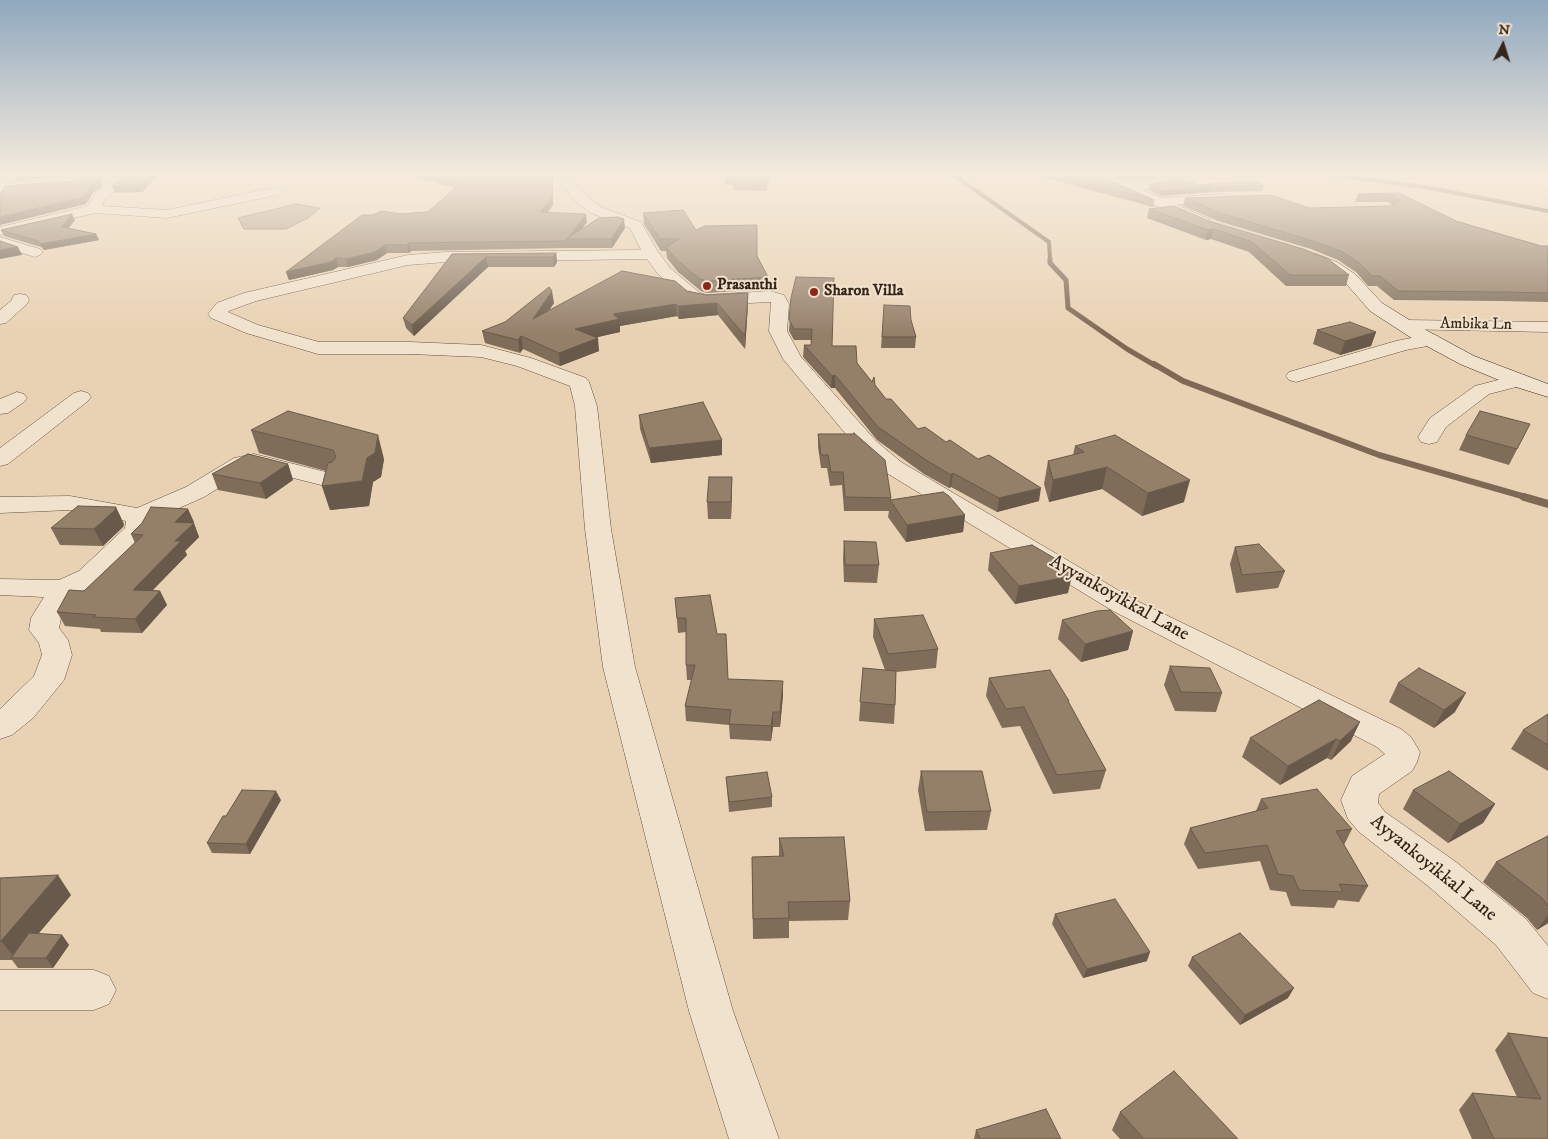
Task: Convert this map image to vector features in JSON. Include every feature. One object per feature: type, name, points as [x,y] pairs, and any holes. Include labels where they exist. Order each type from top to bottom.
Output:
[{"type":"street","points":[[0,231],[13,228]]},
{"type":"street","name":"Ayyankoyikkal Lane","points":[[637,228],[664,271],[694,297],[699,299],[770,296],[778,298],[780,304],[778,331],[793,359],[868,446],[893,467],[1123,604],[1336,713],[1389,738],[1399,746],[1403,752],[1400,762],[1365,786],[1359,800],[1361,810],[1372,822],[1442,874],[1511,932],[1548,979]]},
{"type":"street","points":[[0,241],[35,252]]},
{"type":"street","points":[[653,254],[446,257],[408,260],[250,297],[223,307],[217,314],[252,329],[318,348],[410,348],[482,351],[524,362],[580,382],[586,406],[598,530],[619,667],[711,1011],[754,1139]]},
{"type":"street","points":[[1305,254],[1331,265],[1349,277],[1376,307],[1431,340],[1467,360],[1517,381],[1548,390]]},
{"type":"street","points":[[0,319],[19,303],[20,299]]},
{"type":"street","name":"Ambika Ln","points":[[1404,324],[1548,327]]},
{"type":"street","points":[[1296,376],[1403,345],[1431,340]]},
{"type":"street","points":[[1429,437],[1438,423],[1482,390],[1517,381]]},
{"type":"street","points":[[0,459],[81,397]]},
{"type":"street","points":[[0,505],[70,503],[140,516],[195,492],[242,463],[254,461],[329,480]]},
{"type":"street","points":[[0,587],[63,589],[90,576],[138,530],[140,516]]},
{"type":"street","points":[[0,727],[21,710],[48,680],[57,655],[53,640],[44,630],[46,618],[63,589]]},
{"type":"street","points":[[0,990],[94,990]]},
{"type":"shaded area","points":[[244,228],[288,228],[286,229]]},
{"type":"building","points":[[9,228],[68,228],[96,234],[41,244],[38,241],[1,230]]},
{"type":"building","points":[[344,228],[576,228],[566,241],[385,245],[375,252],[346,259],[336,258],[331,262],[286,272]]},
{"type":"building","points":[[583,228],[618,228],[611,239],[566,239]]},
{"type":"building","points":[[653,228],[695,228],[696,230],[700,228],[757,228],[757,256],[768,277],[707,281],[700,279],[677,260],[666,247],[679,239],[660,239]]},
{"type":"building","points":[[1203,228],[1233,228],[1303,249],[1328,259],[1349,275],[1290,275],[1252,242],[1214,229]]},
{"type":"building","points":[[1270,228],[1480,228],[1541,246],[1548,246],[1548,293],[1398,291],[1380,276],[1372,276],[1359,263],[1341,251]]},
{"type":"building","points":[[0,241],[18,247],[0,250]]},
{"type":"building","points":[[556,253],[553,257],[486,257],[412,325],[403,318],[452,254]]},
{"type":"building","points":[[622,271],[675,281],[687,291],[706,295],[748,293],[745,336],[717,303],[678,306],[676,304],[613,314],[619,319],[575,329],[598,338],[559,353],[521,336],[518,340],[482,331],[505,322],[549,287],[552,291],[533,319]]},
{"type":"building","points":[[796,277],[834,278],[832,346],[856,346],[857,363],[872,382],[874,377],[875,385],[886,399],[891,399],[918,429],[925,427],[946,442],[950,440],[978,459],[989,455],[1041,488],[999,498],[953,473],[951,475],[878,427],[835,375],[832,376],[804,345],[811,345],[812,329],[794,329],[789,319]]},
{"type":"building","points":[[884,305],[910,306],[911,320],[916,337],[882,337]]},
{"type":"building","points":[[1350,322],[1376,332],[1345,341],[1317,330]]},
{"type":"building","points":[[703,402],[722,440],[649,448],[639,415]]},
{"type":"building","points":[[288,411],[378,435],[375,453],[367,458],[362,481],[322,486],[328,463],[332,462],[336,457],[333,450],[251,430]]},
{"type":"building","points":[[1480,411],[1530,424],[1517,449],[1466,435]]},
{"type":"building","points":[[854,433],[885,460],[891,498],[845,497],[843,472],[831,472],[828,455],[821,455],[818,434]]},
{"type":"building","points":[[1115,435],[1190,480],[1148,493],[1107,467],[1053,480],[1048,461],[1084,452],[1075,446]]},
{"type":"building","points":[[248,454],[288,464],[260,483],[212,474]]},
{"type":"building","points":[[709,477],[732,477],[731,502],[707,502]]},
{"type":"building","points":[[943,492],[949,496],[965,515],[907,525],[890,500]]},
{"type":"building","points":[[78,506],[116,507],[94,529],[51,528]]},
{"type":"building","points":[[151,507],[188,509],[175,522],[194,523],[175,541],[181,541],[133,590],[160,591],[135,619],[93,617],[96,615],[57,612],[69,590],[84,591],[143,535],[131,534],[142,523]]},
{"type":"building","points":[[844,541],[876,542],[879,565],[845,565]]},
{"type":"building","points":[[1259,544],[1285,571],[1242,575],[1235,547]]},
{"type":"building","points":[[1032,545],[1056,559],[1072,576],[1019,586],[990,553]]},
{"type":"building","points":[[710,595],[717,634],[726,634],[728,679],[783,681],[780,712],[773,712],[771,726],[729,724],[731,710],[685,706],[695,665],[686,665],[686,618],[677,618],[675,598]]},
{"type":"building","points":[[1110,610],[1133,631],[1085,644],[1062,620],[1097,611]]},
{"type":"building","points":[[923,615],[938,649],[888,654],[874,619]]},
{"type":"building","points":[[1170,666],[1210,668],[1222,693],[1181,692]]},
{"type":"building","points":[[863,668],[896,671],[895,705],[860,702]]},
{"type":"building","points":[[1419,668],[1466,693],[1444,710],[1398,683]]},
{"type":"building","points":[[1050,670],[1106,770],[1057,775],[1024,707],[1006,709],[989,678]]},
{"type":"building","points":[[1319,700],[1360,722],[1340,741],[1336,739],[1288,766],[1250,738]]},
{"type":"building","points":[[1548,714],[1548,745],[1523,730]]},
{"type":"building","points":[[921,771],[982,771],[991,811],[927,812]]},
{"type":"building","points":[[1449,771],[1495,804],[1460,824],[1413,790]]},
{"type":"building","points":[[767,772],[772,797],[729,802],[726,777]]},
{"type":"building","points":[[1317,789],[1352,829],[1336,831],[1368,886],[1339,884],[1343,892],[1299,890],[1293,876],[1278,874],[1267,845],[1205,853],[1190,828],[1268,808],[1261,799]]},
{"type":"building","points":[[242,790],[276,791],[246,844],[207,843],[223,816],[226,816]]},
{"type":"building","points":[[1548,836],[1548,906],[1542,898],[1496,862]]},
{"type":"building","points":[[844,837],[850,901],[788,902],[789,918],[753,919],[752,857],[784,856],[779,838]]},
{"type":"building","points":[[58,875],[1,941],[0,941],[0,878]]},
{"type":"building","points":[[1115,899],[1150,952],[1087,969],[1055,914]]},
{"type":"building","points":[[29,933],[62,935],[46,958],[11,958]]},
{"type":"building","points":[[1240,933],[1294,988],[1245,1015],[1192,957]]},
{"type":"building","points":[[1508,1033],[1548,1038],[1548,1139],[1494,1139],[1472,1093],[1541,1099]]},
{"type":"building","points":[[1174,1071],[1238,1139],[1144,1139],[1120,1112]]},
{"type":"building","points":[[1046,1109],[1061,1139],[980,1139],[976,1130]]},
{"type":"waterway","points":[[1029,228],[1049,242],[1050,260]]},
{"type":"waterway","points":[[1050,260],[1050,263],[1066,280],[1068,308],[1127,349],[1156,366]]},
{"type":"waterway","points":[[1154,364],[1183,381],[1379,455],[1529,498]]},
{"type":"waterway","points":[[1524,497],[1548,504]]},
{"type":"place","name":"Prasanthi","points":[[707,286]]},
{"type":"place","name":"Sharon Villa","points":[[814,292]]}]
